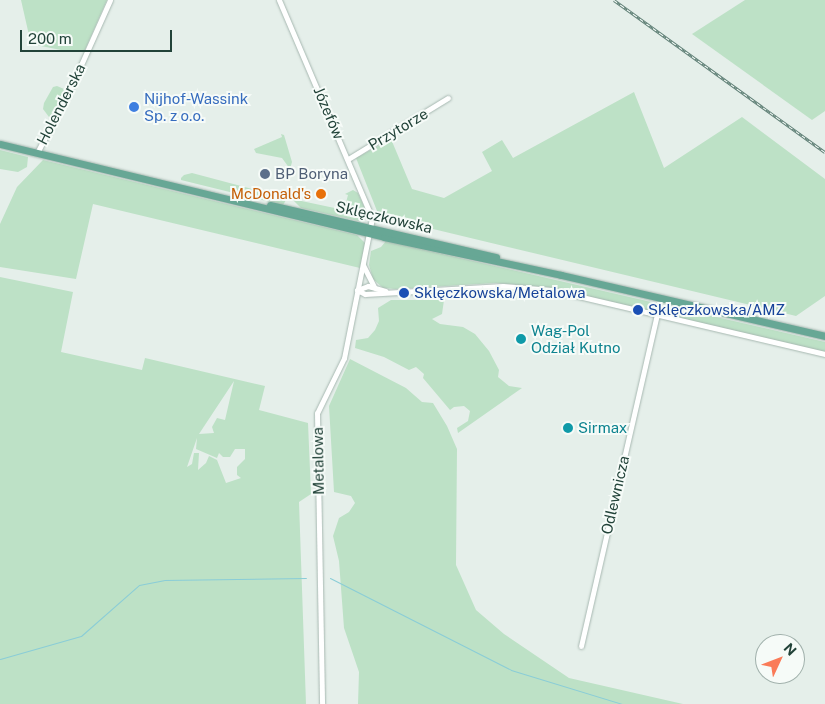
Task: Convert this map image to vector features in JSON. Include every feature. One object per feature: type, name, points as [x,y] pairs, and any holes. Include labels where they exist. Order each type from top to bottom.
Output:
[{"type":"main road","name":"Sklęczkowska","points":[[0,144],[825,336]]},
{"type":"street","name":"Holenderska","points":[[37,153],[72,85],[110,0]]},
{"type":"street","name":"Józefów","points":[[279,0],[372,218],[370,231]]},
{"type":"street","name":"Przytorze","points":[[348,159],[448,98]]},
{"type":"street","name":"Metalowa","points":[[322,704],[317,413],[344,358],[370,231]]},
{"type":"street","points":[[363,265],[374,287]]},
{"type":"street","points":[[357,290],[368,286],[387,292]]},
{"type":"street","points":[[357,290],[365,294],[503,286],[552,290],[825,354]]},
{"type":"street","name":"Odlewnicza","points":[[581,646],[657,314]]},
{"type":"green space","points":[[21,0],[107,0],[85,50],[71,52],[31,44]]},
{"type":"green space","points":[[745,0],[825,0],[825,111],[812,120],[692,34]]},
{"type":"green space","points":[[57,86],[64,89],[65,94],[52,117],[49,117],[43,109],[44,103],[53,87]]},
{"type":"green space","points":[[634,92],[664,168],[742,117],[825,179],[825,296],[796,316],[379,216],[356,158],[391,139],[412,189],[444,198],[492,171],[482,152],[502,140],[513,158]]},
{"type":"green space","points":[[281,134],[284,135],[292,162],[290,169],[282,158],[256,153],[254,149],[282,137]]},
{"type":"green space","points":[[0,150],[28,157],[27,167],[18,172],[0,169]]},
{"type":"green space","points":[[43,160],[357,235],[365,243],[360,268],[93,204],[76,279],[0,267],[0,224],[17,187]]},
{"type":"green space","points":[[192,173],[282,197],[286,200],[283,205],[181,180],[184,175]]},
{"type":"green space","points":[[353,190],[358,193],[368,215],[363,222],[301,208],[292,199],[344,210],[348,195],[345,194]]},
{"type":"green space","points":[[386,241],[825,342],[825,352],[552,288],[496,283],[395,289],[383,288],[373,279],[369,265],[371,251],[381,247]]},
{"type":"green space","points":[[0,277],[73,292],[61,352],[142,370],[145,358],[265,386],[259,410],[308,423],[311,494],[299,502],[306,704],[0,704]],"holes":[[[234,381],[225,420],[217,418],[212,427],[214,433],[199,434]],[[197,438],[196,449],[217,458],[219,453],[223,457],[230,457],[235,449],[245,449],[245,459],[237,467],[237,475],[241,478],[226,483],[217,460],[209,456],[206,463],[198,470],[199,453],[194,453],[192,464],[187,467]]]},
{"type":"green space","points":[[391,300],[444,300],[442,314],[432,319],[440,324],[463,327],[475,334],[489,351],[499,370],[498,377],[509,386],[522,388],[458,433],[457,428],[468,421],[470,411],[464,406],[454,407],[450,410],[423,378],[424,374],[416,367],[409,370],[384,357],[355,348],[356,340],[368,338],[375,330],[379,321],[378,308]]},
{"type":"green space","points":[[350,359],[406,388],[422,402],[433,403],[447,426],[457,449],[456,565],[476,610],[504,634],[569,678],[683,704],[358,704],[359,672],[344,628],[339,561],[333,536],[339,518],[349,512],[355,503],[351,496],[334,492],[329,406]]},
{"type":"waterway","points":[[0,659],[81,636],[139,585],[164,580],[306,578]]},
{"type":"waterway","points":[[330,578],[511,670],[622,704]]},
{"type":"railway","points":[[614,0],[825,152]]},
{"type":"place","name":"Nijhof-Wassink Sp. z o.o.","points":[[134,107]]},
{"type":"place","name":"BP Boryna","points":[[265,174]]},
{"type":"place","name":"McDonald's","points":[[321,194]]},
{"type":"place","name":"Sklęczkowska/Metalowa","points":[[404,293]]},
{"type":"place","name":"Sklęczkowska/AMZ","points":[[638,310]]},
{"type":"place","name":"Wag-Pol Odział Kutno","points":[[521,339]]},
{"type":"place","name":"Sirmax","points":[[568,428]]}]
